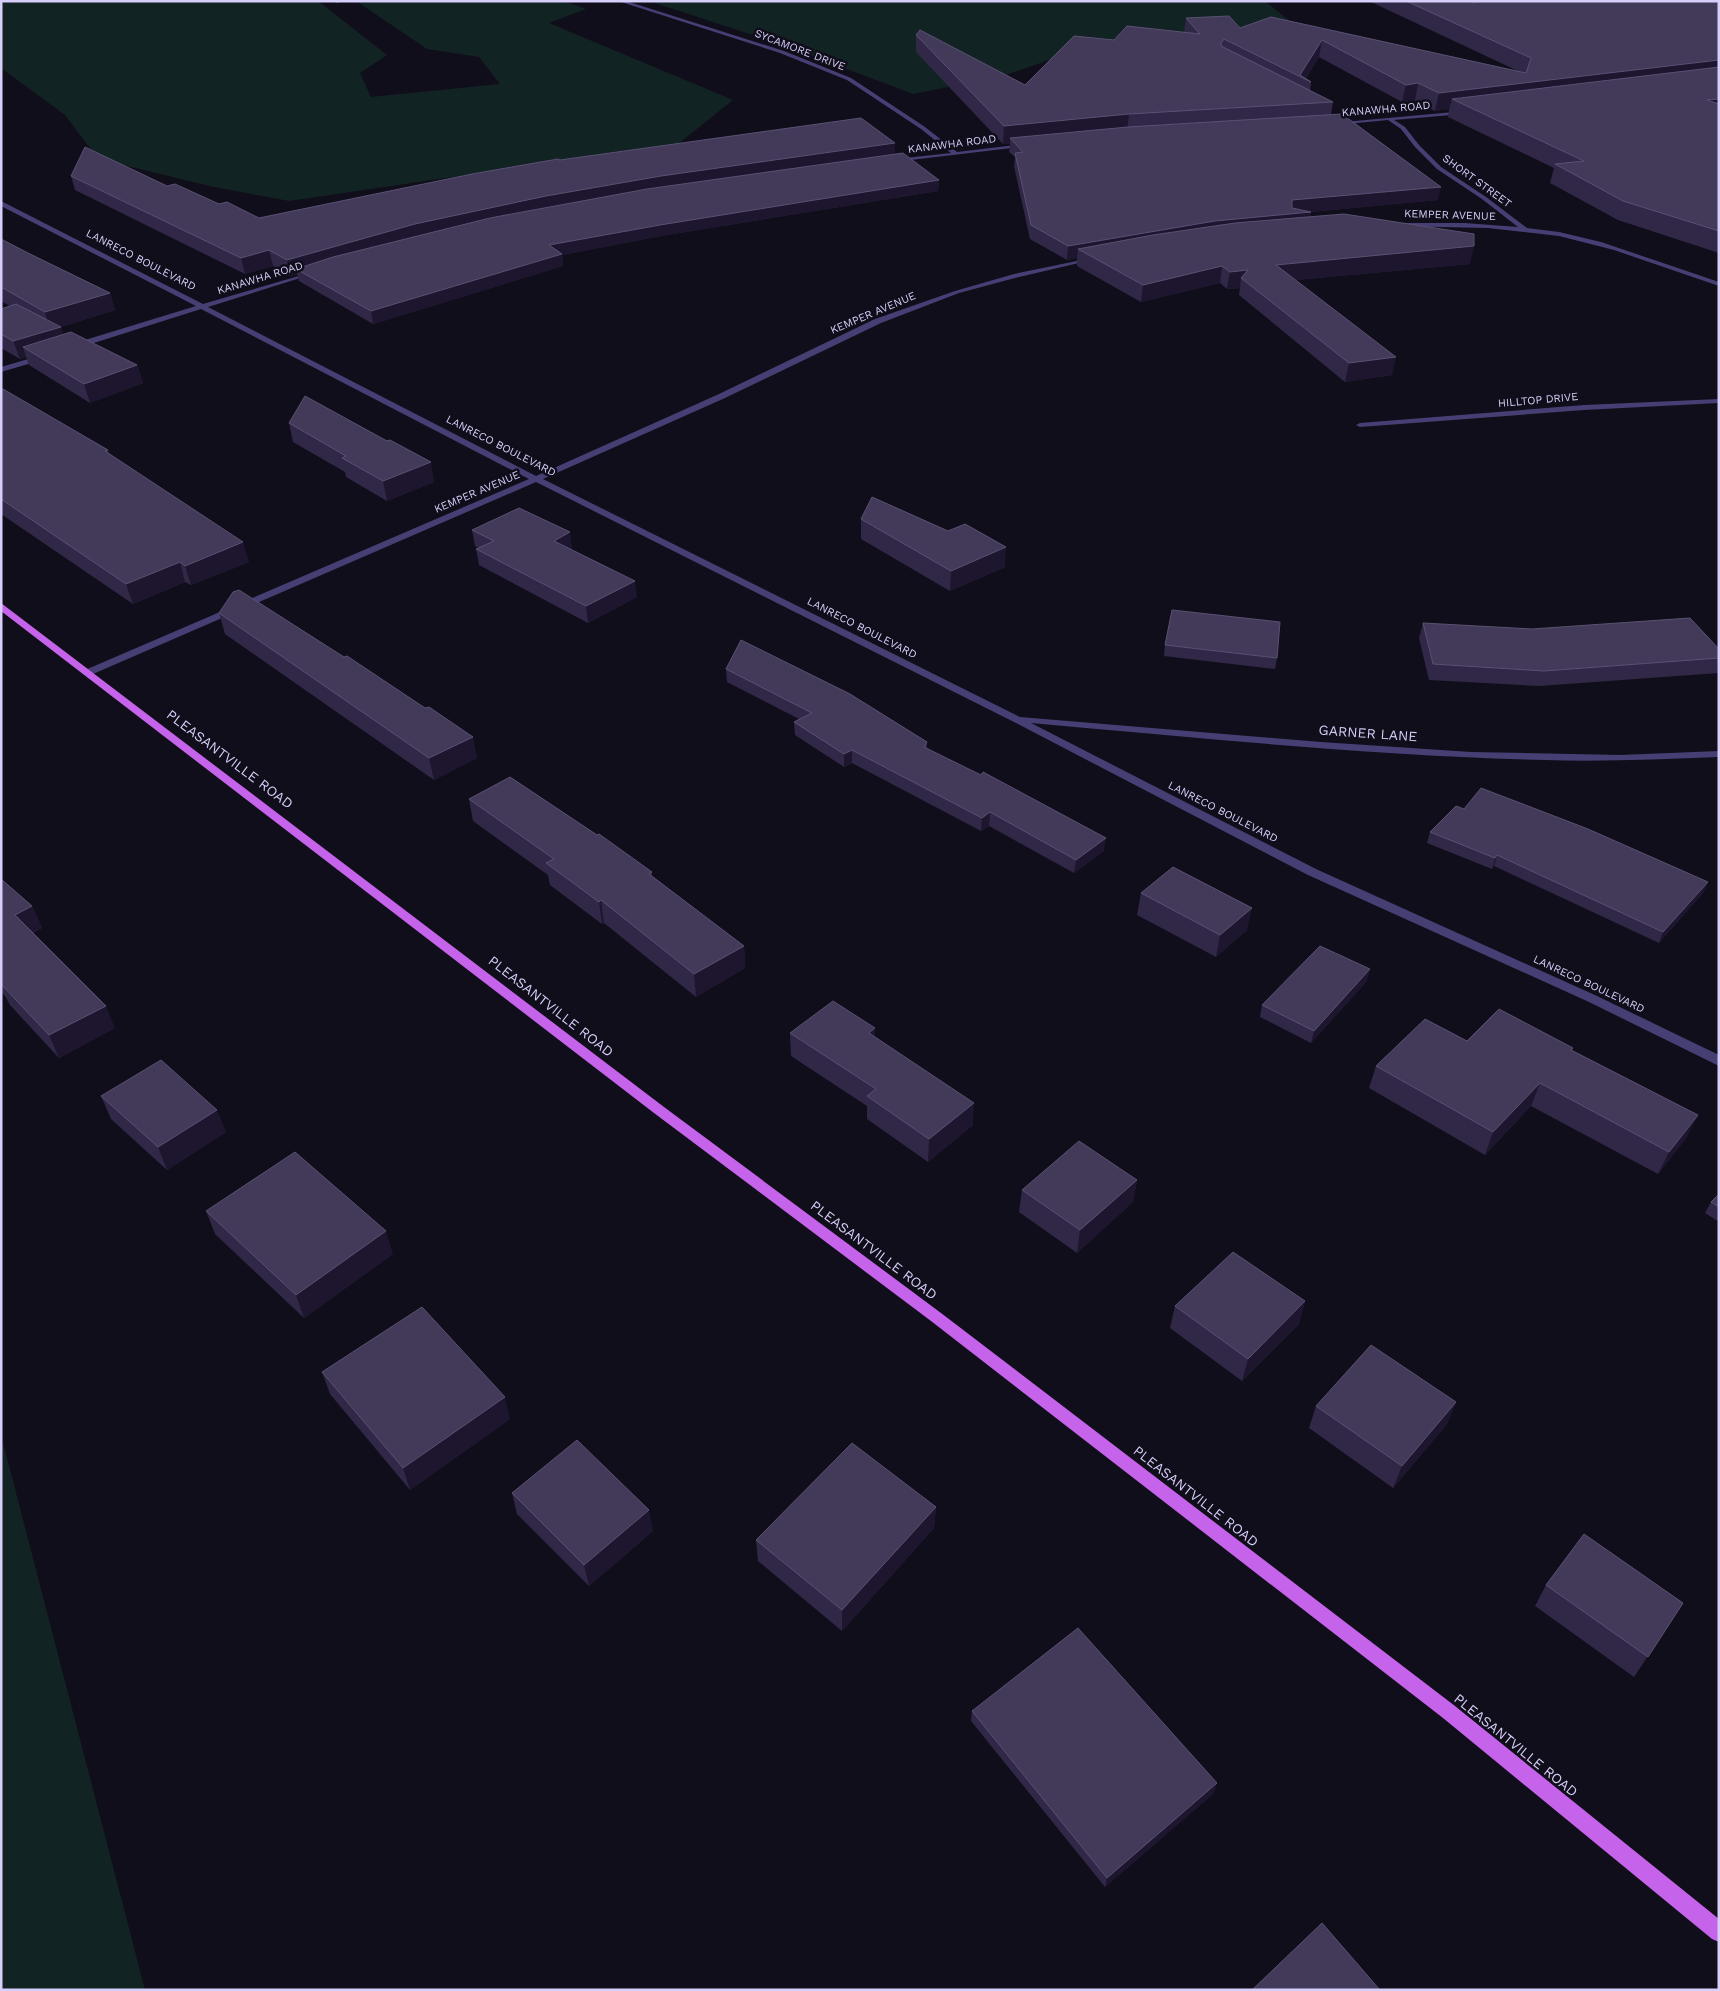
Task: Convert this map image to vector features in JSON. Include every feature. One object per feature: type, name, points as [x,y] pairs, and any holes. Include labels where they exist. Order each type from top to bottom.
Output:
[{"type":"main road","name":"PLEASANTVILLE ROAD","points":[[1,606],[651,1104],[936,1317],[1449,1712],[1719,1932]]},
{"type":"street","name":"SYCAMORE DRIVE","points":[[620,1],[782,52],[849,79],[923,128],[955,153]]},
{"type":"street","name":"KANAWHA ROAD","points":[[1332,121],[1340,123],[1391,120],[1468,111]]},
{"type":"street","name":"SHORT STREET","points":[[1391,120],[1403,128],[1417,146],[1439,168],[1484,198],[1526,230]]},
{"type":"street","name":"KANAWHA ROAD","points":[[889,162],[1030,145]]},
{"type":"street","name":"LANRECO BOULEVARD","points":[[1,203],[204,306],[536,479],[1016,719],[1312,872],[1593,999],[1719,1060]]},
{"type":"street","name":"KEMPER AVENUE","points":[[1389,224],[1526,230],[1562,235],[1613,247],[1719,284]]},
{"type":"street","name":"KEMPER AVENUE","points":[[89,672],[536,479],[722,396],[878,321],[957,292],[1014,276],[1099,257]]},
{"type":"street","name":"KANAWHA ROAD","points":[[70,348],[323,269]]},
{"type":"street","points":[[1,370],[52,353]]},
{"type":"street","name":"HILLTOP DRIVE","points":[[1360,425],[1458,419],[1607,405],[1719,401]]},
{"type":"street","name":"GARNER LANE","points":[[1016,719],[1358,748],[1533,757],[1622,758],[1719,754]]},
{"type":"shaded area","points":[[1,1],[318,1],[387,55],[360,73],[371,97],[500,84],[479,57],[427,49],[356,1],[564,1],[586,9],[549,23],[733,100],[678,144],[289,201],[214,187],[98,159],[65,115],[1,68]]},
{"type":"shaded area","points":[[649,1],[1265,1],[1303,32],[1055,58],[1000,77],[913,94],[786,46]]},
{"type":"shaded area","points":[[1,1435],[145,1990],[1,1990]]},
{"type":"building","points":[[1406,1],[1469,1],[1472,3],[1484,1],[1719,1],[1719,60],[1439,93],[1418,83],[1406,85],[1322,40],[1300,75],[1311,82],[1224,39],[1221,46],[1333,102],[1129,114],[1004,126],[916,35],[920,30],[1025,85],[1074,36],[1114,40],[1127,26],[1200,34],[1186,18],[1229,16],[1240,28],[1271,17],[1526,73],[1531,58]]},
{"type":"building","points":[[1719,67],[1719,99],[1707,100],[1719,104],[1719,231],[1623,201],[1555,164],[1584,161],[1452,99]]},
{"type":"building","points":[[1342,114],[1441,187],[1292,200],[1292,208],[1311,212],[1215,221],[1068,246],[1031,225],[1015,153],[1023,152],[1010,138],[1128,127]]},
{"type":"building","points":[[861,118],[895,143],[661,176],[546,196],[415,224],[287,260],[269,250],[241,258],[71,176],[85,147],[167,186],[175,184],[219,204],[227,202],[259,218],[472,174],[558,159]]},
{"type":"building","points":[[903,153],[939,180],[549,245],[562,254],[371,311],[296,269],[333,257],[490,218],[647,189]]},
{"type":"building","points":[[1344,214],[1474,234],[1474,246],[1276,265],[1396,357],[1349,363],[1241,278],[1248,270],[1230,272],[1222,266],[1143,285],[1078,249],[1153,235],[1235,223]]},
{"type":"building","points":[[1,239],[110,293],[45,312],[1,287]]},
{"type":"building","points":[[16,304],[61,327],[13,341],[1,334],[1,309]]},
{"type":"building","points":[[71,332],[137,365],[84,384],[23,347]]},
{"type":"building","points":[[3,389],[108,450],[105,451],[243,542],[185,566],[180,562],[126,584],[1,499],[1,390]]},
{"type":"building","points":[[305,396],[387,441],[390,440],[431,462],[383,481],[342,458],[346,456],[289,423]]},
{"type":"building","points":[[872,497],[948,531],[965,524],[1006,547],[951,571],[861,519]]},
{"type":"building","points":[[519,508],[570,532],[554,541],[635,581],[586,606],[476,549],[494,541],[472,530]]},
{"type":"building","points":[[239,590],[344,657],[347,656],[425,708],[429,707],[473,737],[429,758],[219,613],[233,592]]},
{"type":"building","points":[[1172,610],[1280,622],[1277,658],[1165,645]]},
{"type":"building","points":[[1690,618],[1719,649],[1719,658],[1544,671],[1433,664],[1423,623],[1532,629]]},
{"type":"building","points":[[741,640],[850,694],[927,742],[924,747],[981,775],[983,772],[1106,838],[1076,860],[990,812],[982,818],[852,750],[844,754],[794,722],[812,713],[726,669]]},
{"type":"building","points":[[510,777],[597,835],[599,834],[652,872],[649,874],[744,946],[694,974],[601,900],[599,902],[546,863],[554,859],[469,799]]},
{"type":"building","points":[[1481,788],[1588,829],[1708,882],[1663,932],[1497,855],[1495,858],[1430,832],[1456,806],[1464,809]]},
{"type":"building","points":[[1173,867],[1252,908],[1220,935],[1141,893]]},
{"type":"building","points":[[1,879],[32,906],[15,915],[106,1006],[49,1035],[1,984],[3,980],[1,979]]},
{"type":"building","points":[[1320,946],[1370,969],[1314,1031],[1262,1005]]},
{"type":"building","points":[[833,1001],[875,1028],[869,1033],[974,1103],[929,1139],[867,1096],[876,1089],[790,1033]]},
{"type":"building","points":[[1499,1009],[1573,1048],[1571,1050],[1698,1115],[1669,1152],[1540,1083],[1493,1132],[1376,1066],[1425,1019],[1467,1041]]},
{"type":"building","points":[[161,1060],[217,1110],[158,1147],[101,1096]]},
{"type":"building","points":[[1079,1141],[1137,1180],[1080,1230],[1022,1190]]},
{"type":"building","points":[[295,1152],[386,1231],[296,1295],[206,1211]]},
{"type":"building","points":[[1719,1194],[1719,1207],[1711,1202]]},
{"type":"building","points":[[1233,1252],[1305,1301],[1248,1359],[1175,1306]]},
{"type":"building","points":[[422,1307],[505,1397],[403,1468],[322,1372]]},
{"type":"building","points":[[1371,1345],[1456,1402],[1402,1466],[1316,1406]]},
{"type":"building","points":[[577,1440],[649,1510],[584,1565],[512,1493]]},
{"type":"building","points":[[852,1443],[936,1507],[842,1610],[756,1540]]},
{"type":"building","points":[[1584,1534],[1683,1603],[1648,1657],[1546,1585]]},
{"type":"building","points":[[1078,1628],[1217,1783],[1107,1878],[972,1711]]},
{"type":"building","points":[[1322,1923],[1380,1990],[1252,1990]]}]
